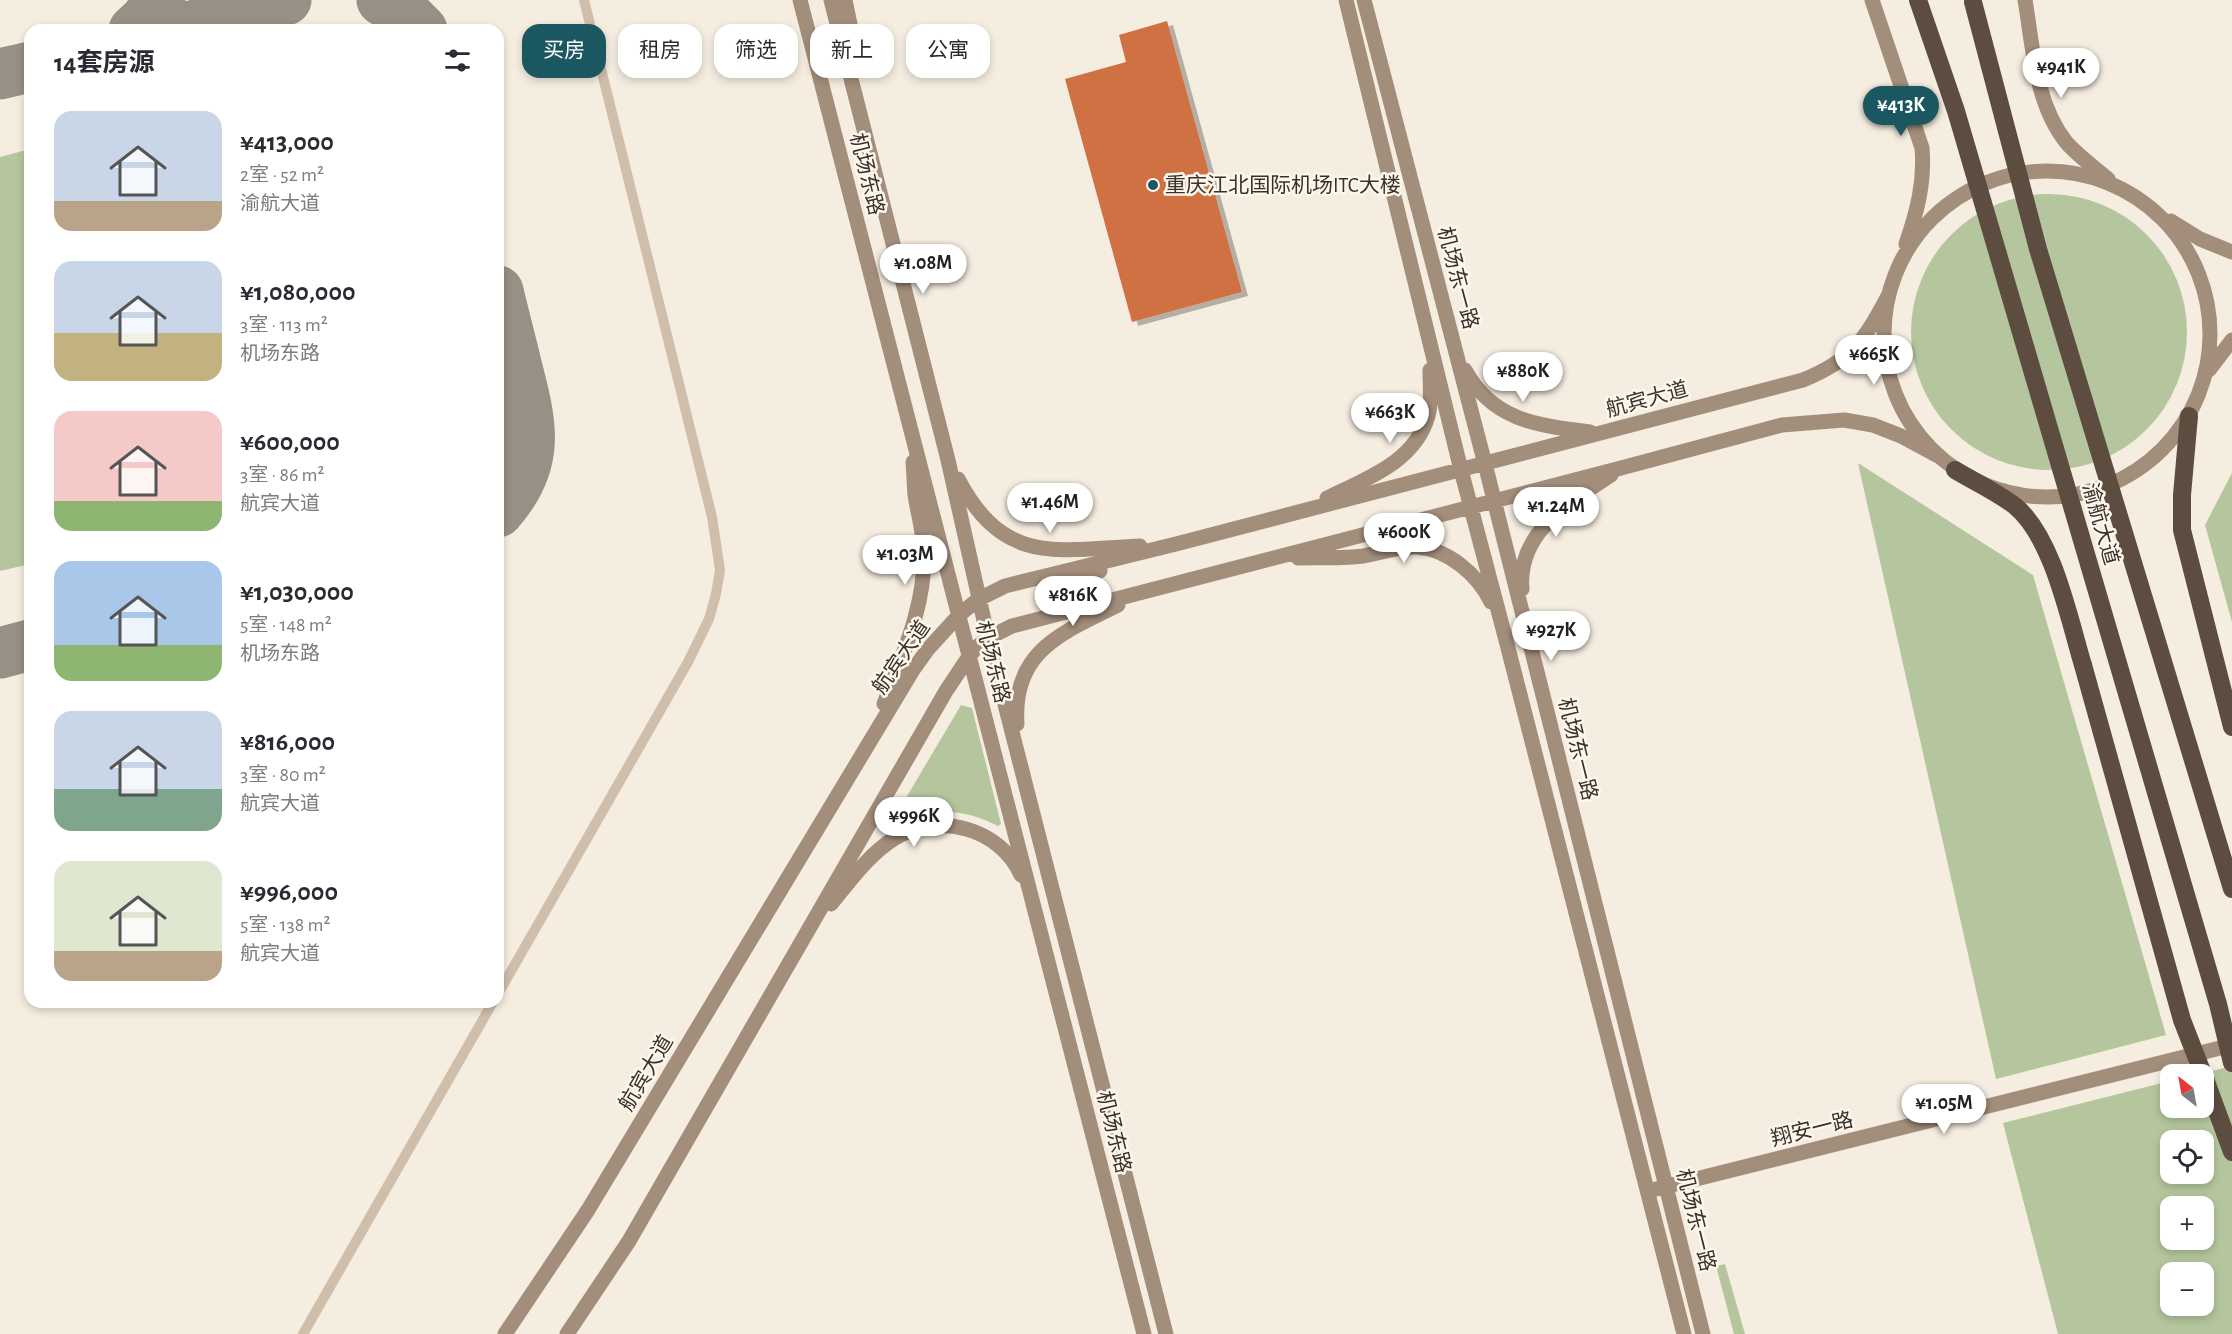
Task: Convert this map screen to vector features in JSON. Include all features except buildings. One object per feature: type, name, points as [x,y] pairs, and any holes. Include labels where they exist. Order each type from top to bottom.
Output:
[{"type":"highway","name":"渝航大道","points":[[1918,0],[1959,123],[2218,1004],[2232,1063]]},
{"type":"highway","name":"渝航大道","points":[[1972,1],[2038,249],[2232,889]]},
{"type":"highway","points":[[2189,416],[2181,495],[2182,530],[2232,727]]},
{"type":"highway","points":[[1955,470],[2014,506],[2029,521],[2051,562],[2083,665],[2182,1020],[2199,1064]]},
{"type":"highway","points":[[2214,1104],[2232,1152]]},
{"type":"main road","name":"机场东路","points":[[800,0],[1144,1334]]},
{"type":"main road","name":"机场东路","points":[[831,0],[948,460],[988,638],[1166,1334]]},
{"type":"main road","points":[[845,0],[850,24],[852,82]]},
{"type":"main road","name":"机场东一路","points":[[1346,0],[1461,470],[1508,644],[1684,1334]]},
{"type":"main road","name":"机场东一路","points":[[1364,0],[1485,464],[1703,1334]]},
{"type":"main road","points":[[1872,0],[1922,148],[1924,170],[1919,200],[1888,296],[1884,338],[1890,382],[1909,423],[1938,456],[1955,470],[1995,490],[2017,495],[2045,498],[2074,495],[2102,488],[2136,471],[2152,460],[2172,440],[2189,416],[2206,375],[2232,340]]},
{"type":"main road","points":[[2025,0],[2045,105],[2054,125],[2067,144],[2120,188],[2157,213],[2200,239],[2232,252]]},
{"type":"main road","points":[[1895,276],[1915,239],[1928,223],[1944,208],[1978,187],[2016,174],[2056,171],[2078,174],[2120,188]]},
{"type":"main road","points":[[2157,213],[2186,247],[2204,287],[2211,331],[2206,375]]},
{"type":"main road","name":"航宾大道","points":[[505,1334],[588,1210],[913,670],[928,648],[960,614],[979,599],[1005,586],[1297,513],[1803,380],[1825,371],[1858,346],[1871,328],[1888,296]]},
{"type":"main road","points":[[1297,513],[1377,474],[1412,447],[1424,428],[1431,402],[1428,338]]},
{"type":"main road","points":[[1456,355],[1470,380],[1498,408],[1533,424],[1599,434]]},
{"type":"main road","points":[[567,1334],[629,1241],[946,691],[969,655],[988,638],[1012,626],[1149,589],[1494,502],[1782,424],[1844,420],[1873,425],[1901,436],[1938,456]]},
{"type":"main road","points":[[872,738],[908,640],[921,597],[924,538],[915,494],[912,432]]},
{"type":"main road","points":[[948,460],[969,500],[980,514],[1006,537],[1022,544],[1050,550],[1176,544]]},
{"type":"main road","points":[[1525,627],[1521,576],[1528,551],[1536,536],[1561,508],[1621,468]]},
{"type":"main road","points":[[1113,599],[1083,596],[1078,589],[1079,580],[1087,574],[1124,564],[1176,544]]},
{"type":"main road","points":[[1271,559],[1360,556],[1418,547],[1434,551],[1449,557],[1481,584],[1508,644]]},
{"type":"main road","points":[[1019,757],[1017,692],[1024,673],[1036,656],[1064,633],[1149,589]]},
{"type":"main road","points":[[807,931],[880,849],[896,838],[929,826],[963,828],[995,842],[1007,852],[1017,866],[1032,898]]},
{"type":"main road","name":"翔安一路","points":[[1648,1191],[2232,1046]]},
{"type":"lane","points":[[504,984],[688,663],[709,619],[720,570],[712,517],[584,0]]},
{"type":"lane","points":[[303,1334],[490,1008]]},
{"type":"green space","points":[[24,151],[24,565],[0,571],[0,157]]},
{"type":"green space","points":[[2063,194],[2102,204],[2114,210],[2137,225],[2156,244],[2177,279],[2185,305],[2187,332],[2185,359],[2177,385],[2164,409],[2147,430],[2126,447],[2102,460],[2063,470],[2035,470],[1996,460],[1984,454],[1961,439],[1942,420],[1921,385],[1913,359],[1911,318],[1921,279],[1927,267],[1942,244],[1961,225],[1996,204],[2022,196]]},
{"type":"green space","points":[[1858,463],[2033,575],[2166,1035],[1996,1079]]},
{"type":"green space","points":[[2232,473],[2232,622],[2205,525]]},
{"type":"green space","points":[[961,705],[972,708],[1001,824],[998,826],[976,817],[953,812],[930,812],[907,817],[900,808]]},
{"type":"green space","points":[[2232,1066],[2232,1334],[2058,1334],[2003,1123],[2160,1084],[2160,1118],[2214,1118],[2214,1070]]},
{"type":"green space","points":[[1725,1264],[1745,1334],[1734,1334],[1716,1266]]},
{"type":"taxiway","points":[[141,24],[160,0]]},
{"type":"taxiway","points":[[199,24],[286,0]]},
{"type":"taxiway","points":[[382,0],[408,16],[416,24]]},
{"type":"taxiway","points":[[0,74],[24,68]]},
{"type":"taxiway","points":[[504,316],[529,426],[527,460],[521,477],[504,504]]},
{"type":"taxiway","points":[[0,653],[24,647]]},
{"type":"place","name":"重庆江北国际机场ITC大楼","points":[[1153,185]]}]
